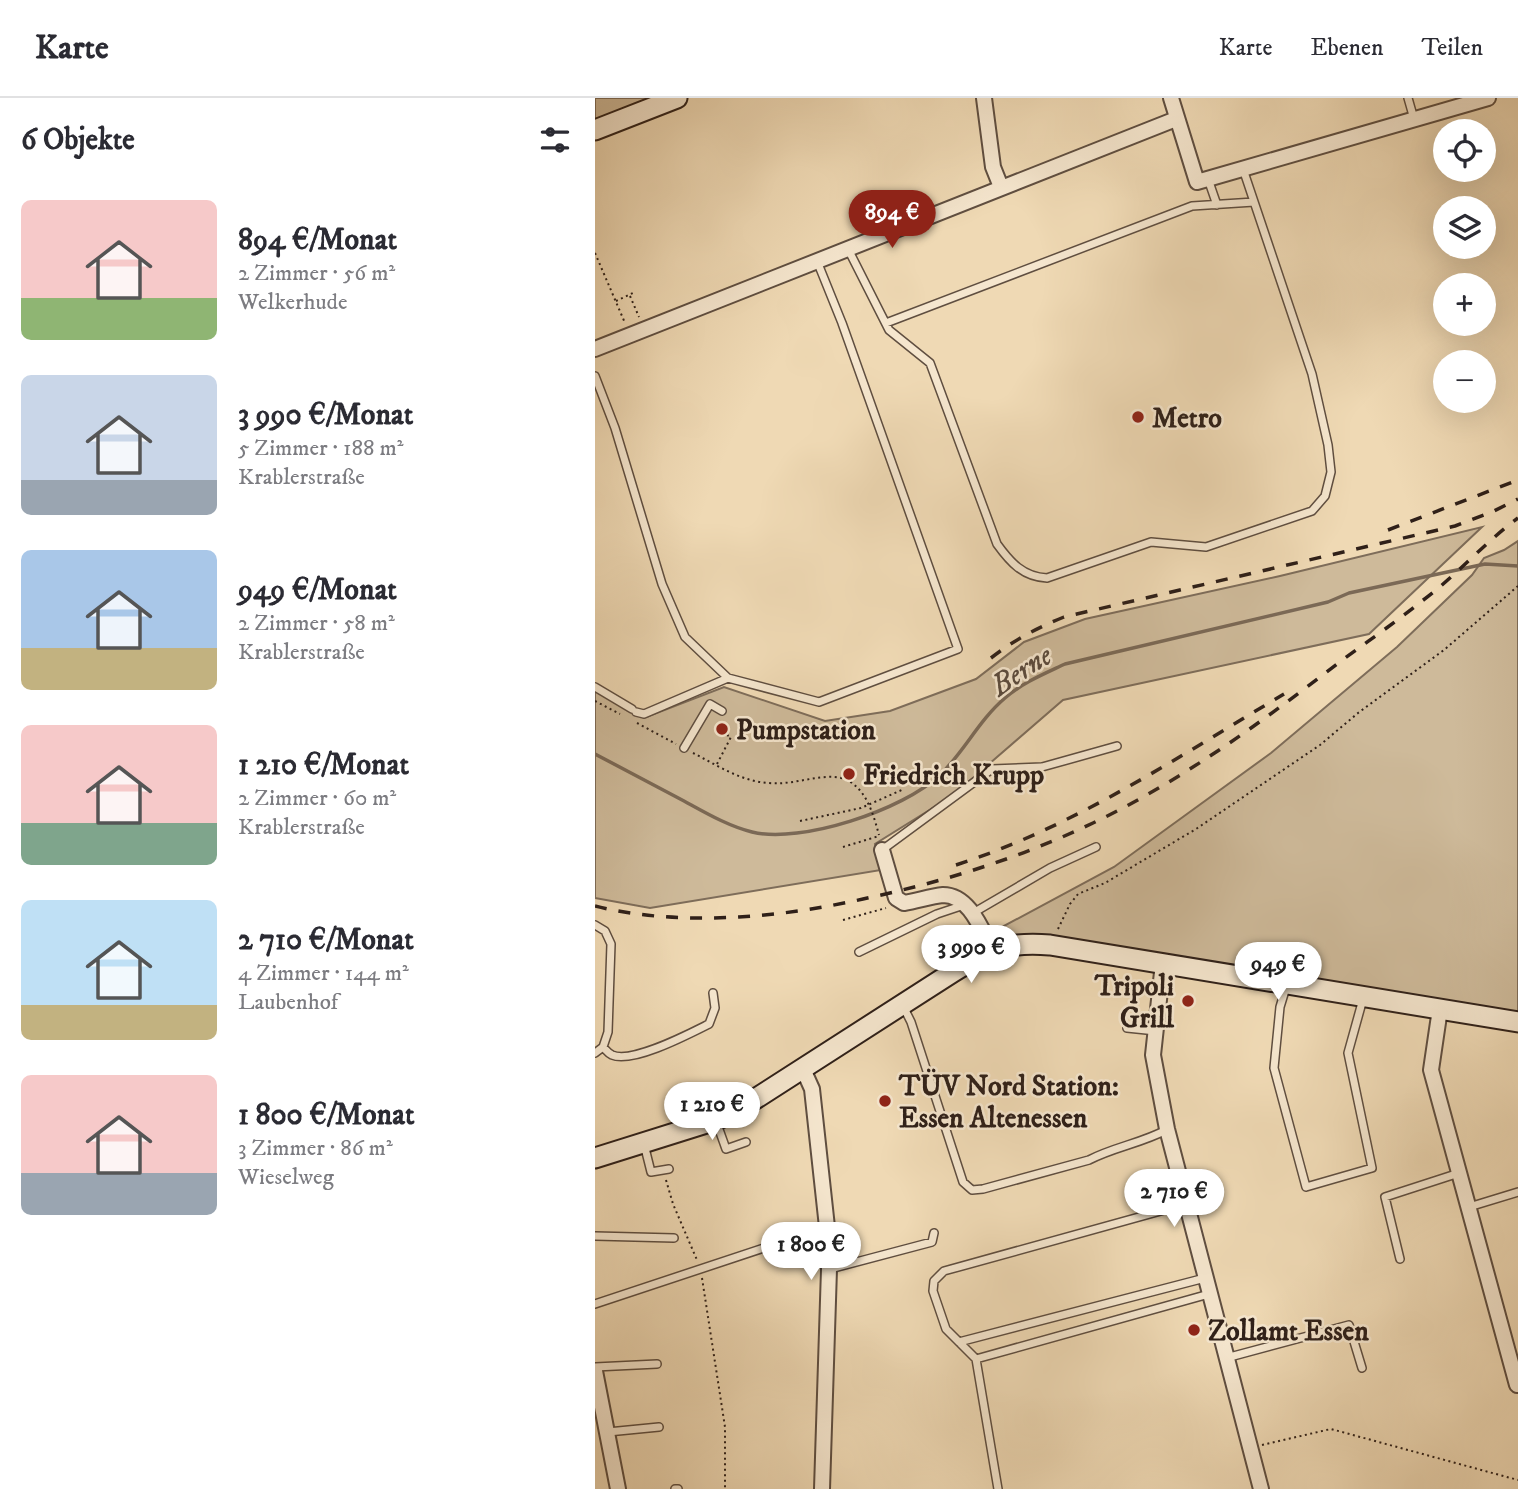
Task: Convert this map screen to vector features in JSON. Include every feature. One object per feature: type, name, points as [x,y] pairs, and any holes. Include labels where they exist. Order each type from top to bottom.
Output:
[{"type":"street","points":[[595,130],[677,98]]},
{"type":"street","points":[[984,98],[993,167],[1001,187]]},
{"type":"street","points":[[1171,98],[1176,119],[1202,180],[1484,98]]},
{"type":"street","points":[[595,349],[1176,119]]},
{"type":"street","points":[[880,843],[896,898],[905,903],[940,895],[952,896],[969,909],[993,951]]},
{"type":"street","points":[[595,1158],[716,1120],[738,1110],[964,966],[1008,945],[1043,944],[1518,1022]]},
{"type":"street","points":[[1163,963],[1153,1055],[1167,1129],[1261,1489]]},
{"type":"street","points":[[1440,1009],[1431,1070],[1518,1385]]},
{"type":"street","points":[[803,1069],[812,1088],[829,1269],[822,1489]]},
{"type":"street","points":[[595,1369],[618,1489]]},
{"type":"lane","points":[[1408,98],[1414,119]]},
{"type":"lane","points":[[848,249],[889,330],[930,363],[997,544],[1022,571],[1034,578],[1047,578],[1151,542],[1206,547],[1312,510],[1325,496],[1331,472],[1313,374],[1243,169]]},
{"type":"lane","points":[[1202,180],[1217,205]]},
{"type":"lane","points":[[886,323],[1192,206],[1254,202]]},
{"type":"lane","points":[[595,376],[615,428],[662,584],[685,637],[728,678],[819,702],[958,649],[842,323],[817,261]]},
{"type":"lane","points":[[595,687],[644,714],[728,678]]},
{"type":"lane","points":[[684,748],[710,704],[722,711]]},
{"type":"lane","points":[[880,843],[992,769],[1042,767],[1117,746]]},
{"type":"lane","points":[[859,952],[937,914],[969,909],[1096,847]]},
{"type":"lane","points":[[595,925],[605,931],[611,944],[608,1032],[603,1047],[595,1053]]},
{"type":"lane","points":[[1287,984],[1280,1007],[1274,1068],[1306,1187],[1371,1168],[1348,1053],[1364,996]]},
{"type":"lane","points":[[603,1047],[613,1055],[627,1057],[709,1024],[715,1008],[713,993]]},
{"type":"lane","points":[[903,1006],[963,1182],[972,1189],[983,1189],[1089,1160],[1105,1151],[1150,1139],[1167,1129]]},
{"type":"lane","points":[[1127,1028],[1156,1031]]},
{"type":"lane","points":[[716,1120],[726,1149],[746,1142]]},
{"type":"lane","points":[[644,1143],[651,1172],[666,1169]]},
{"type":"lane","points":[[1400,1259],[1385,1197],[1459,1173]]},
{"type":"lane","points":[[1468,1207],[1518,1192]]},
{"type":"lane","points":[[997,1489],[976,1359],[946,1329],[933,1291],[934,1281],[944,1271],[1186,1204]]},
{"type":"lane","points":[[595,1304],[827,1227]]},
{"type":"lane","points":[[829,1269],[932,1242],[934,1233]]},
{"type":"lane","points":[[595,1236],[674,1238]]},
{"type":"lane","points":[[958,1342],[1205,1278]]},
{"type":"lane","points":[[976,1359],[1209,1294]]},
{"type":"lane","points":[[1225,1358],[1349,1325],[1362,1368]]},
{"type":"lane","points":[[595,1369],[657,1364]]},
{"type":"lane","points":[[608,1432],[659,1427]]},
{"type":"path","points":[[595,253],[625,324],[639,318],[631,296]]},
{"type":"path","points":[[616,301],[635,292]]},
{"type":"path","points":[[1043,944],[1054,936],[1078,894],[1105,883],[1196,829],[1320,745],[1358,713],[1444,650],[1518,586]]},
{"type":"path","points":[[595,701],[743,779],[791,784],[836,777],[856,786],[870,804],[876,824]]},
{"type":"path","points":[[716,765],[731,737],[727,735]]},
{"type":"path","points":[[800,821],[861,808],[904,789]]},
{"type":"path","points":[[843,847],[880,843]]},
{"type":"path","points":[[843,920],[886,908]]},
{"type":"path","points":[[666,1169],[673,1204],[701,1268],[725,1427],[725,1489]]},
{"type":"path","points":[[1250,1448],[1331,1429],[1518,1480]]},
{"type":"shaded area","points":[[595,98],[662,98],[595,123]]},
{"type":"shaded area","points":[[1482,527],[1369,634],[1063,700],[952,796],[875,844],[881,870],[650,908],[595,898],[595,691],[644,718],[724,687],[825,721],[890,711],[976,679],[1024,642],[1085,619],[1280,576]]},
{"type":"shaded area","points":[[1518,541],[1518,1016],[994,945],[989,934],[1114,867],[1271,753],[1397,647],[1472,575],[1484,558]]},
{"type":"waterway","name":"Berne","points":[[595,754],[726,823],[752,832],[797,833],[823,828],[877,812],[923,788],[949,766],[987,716],[1005,698],[1026,683],[1065,664],[1328,602],[1349,593],[1485,564],[1518,566]]},
{"type":"railway","points":[[1388,530],[1518,480]]},
{"type":"railway","points":[[991,658],[1026,635],[1064,617],[1455,526],[1518,499]]},
{"type":"railway","points":[[595,906],[627,913],[695,918],[729,918],[831,906],[952,877],[1065,836],[1159,788],[1252,727],[1434,591],[1518,518]]},
{"type":"railway","points":[[956,865],[1000,849],[1084,811],[1284,694]]},
{"type":"place","name":"Metro","points":[[1138,417]]},
{"type":"place","name":"Pumpstation","points":[[722,729]]},
{"type":"place","name":"Friedrich Krupp","points":[[849,774]]},
{"type":"place","name":"Tripoli Grill","points":[[1188,1001]]},
{"type":"place","name":"TÜV Nord Station: Essen Altenessen","points":[[885,1101]]},
{"type":"place","name":"Zollamt Essen","points":[[1194,1330]]}]
